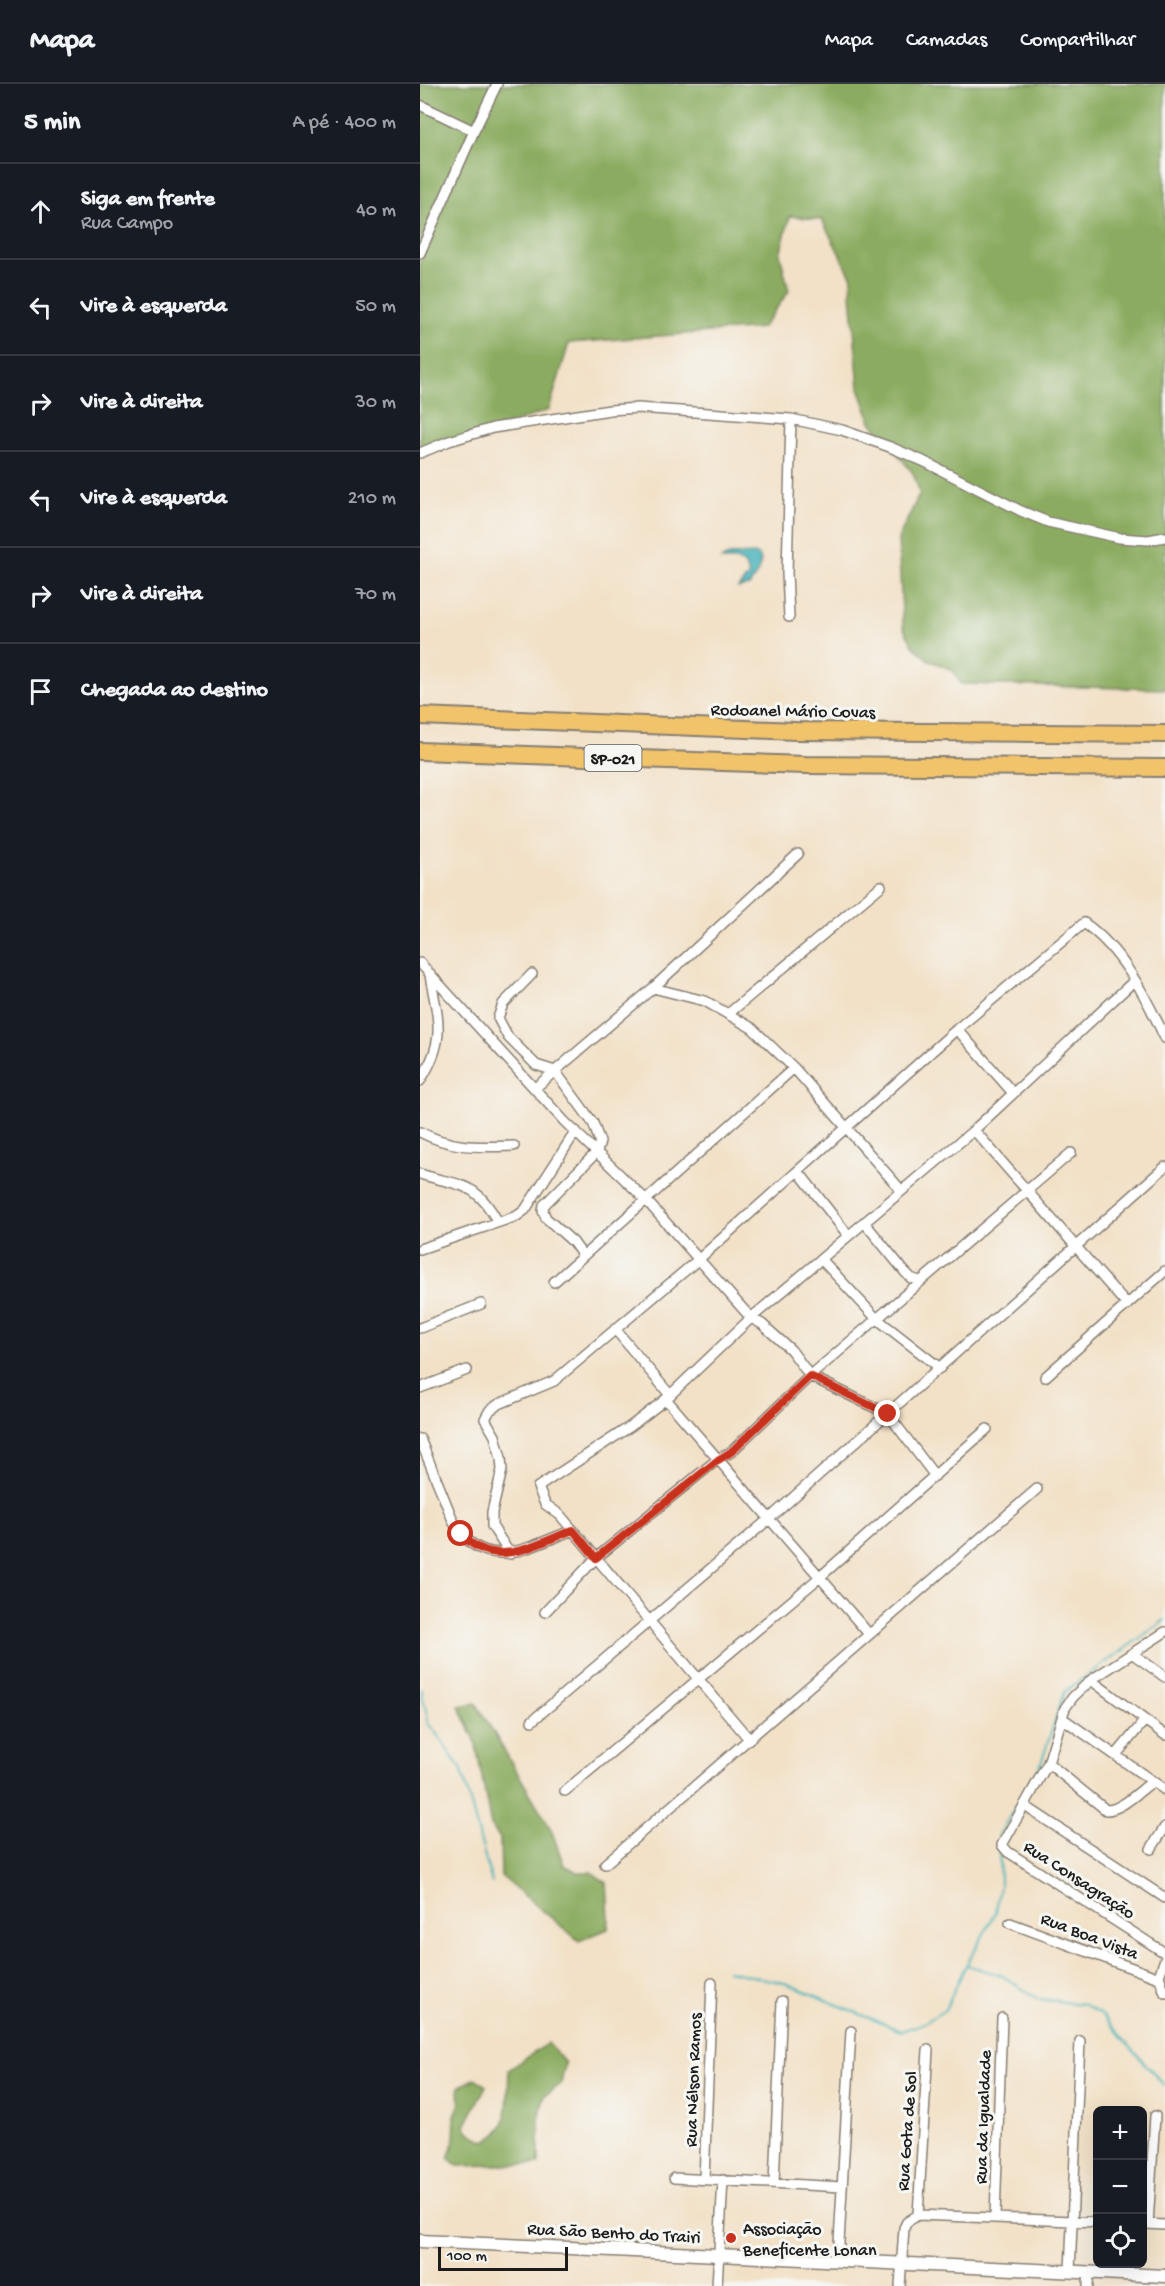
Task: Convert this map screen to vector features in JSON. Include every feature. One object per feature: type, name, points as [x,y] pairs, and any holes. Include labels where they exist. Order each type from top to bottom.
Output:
[{"type":"highway","name":"Rodoanel Mário Covas","points":[[420,716],[796,731],[1165,734]]},
{"type":"highway","name":"SP-021","points":[[420,751],[806,765],[1165,768]]},
{"type":"street","points":[[420,253],[497,84]]},
{"type":"street","points":[[420,105],[474,131]]},
{"type":"street","points":[[420,453],[449,441],[493,428],[610,410],[648,409],[791,419],[842,430],[890,447],[956,477],[1022,512],[1048,522],[1120,538],[1148,540],[1165,537]]},
{"type":"street","points":[[789,617],[787,573],[791,419]]},
{"type":"street","points":[[535,1088],[653,988],[798,854]]},
{"type":"street","points":[[728,1014],[881,886]]},
{"type":"street","points":[[510,1554],[492,1526],[492,1512],[502,1470],[498,1445],[485,1419],[487,1413],[499,1404],[554,1381],[699,1259],[957,1029],[1084,924],[1096,932],[1143,991],[1165,1038]]},
{"type":"street","points":[[420,963],[505,1058],[645,1199],[751,1318],[762,1324],[791,1350],[810,1376],[888,1414],[934,1476]]},
{"type":"street","points":[[532,974],[503,1004],[498,1018],[508,1036],[537,1065],[555,1071],[593,1123],[600,1142],[597,1152],[544,1205],[543,1211],[546,1218],[573,1242],[583,1256]]},
{"type":"street","points":[[421,1074],[437,1048],[439,1030],[430,975]]},
{"type":"street","points":[[749,1739],[560,1515],[545,1504],[538,1487],[632,1426],[668,1397],[751,1318],[974,1130],[1135,980]]},
{"type":"street","points":[[653,988],[705,1001],[752,1028],[794,1068],[901,1190]]},
{"type":"street","points":[[957,1029],[1013,1093]]},
{"type":"street","points":[[554,1282],[794,1068]]},
{"type":"street","points":[[974,1130],[1127,1305]]},
{"type":"street","points":[[420,1131],[445,1144],[456,1146],[514,1146]]},
{"type":"street","points":[[420,1249],[517,1216],[530,1204],[576,1131]]},
{"type":"street","points":[[545,1612],[596,1558],[731,1452],[810,1376],[1071,1153]]},
{"type":"street","points":[[532,1721],[770,1519],[1165,1167]]},
{"type":"street","points":[[798,1171],[848,1235]]},
{"type":"street","points":[[420,1174],[465,1186],[476,1192],[489,1206],[498,1222]]},
{"type":"street","points":[[864,1222],[905,1272],[911,1278],[920,1281]]},
{"type":"street","points":[[821,1259],[876,1318],[940,1368]]},
{"type":"street","points":[[1046,1377],[1165,1271]]},
{"type":"street","points":[[420,1328],[482,1304]]},
{"type":"street","points":[[615,1329],[718,1460],[869,1634]]},
{"type":"street","points":[[420,1388],[467,1370]]},
{"type":"street","points":[[564,1791],[820,1577],[987,1429]]},
{"type":"street","points":[[420,1439],[448,1509],[461,1534],[469,1543],[487,1552],[510,1554],[573,1530]]},
{"type":"street","points":[[605,1864],[1037,1489]]},
{"type":"street","points":[[1165,1632],[1091,1680],[1073,1697],[1065,1708],[1048,1763],[1025,1806],[1165,1898]]},
{"type":"street","points":[[1133,1653],[1165,1677]]},
{"type":"street","points":[[1091,1680],[1165,1735]]},
{"type":"street","points":[[1062,1718],[1165,1790]]},
{"type":"street","points":[[1116,1755],[1145,1720]]},
{"type":"street","points":[[1048,1763],[1106,1810],[1113,1810],[1120,1806],[1152,1782]]},
{"type":"street","name":"Rua Consagração","points":[[1025,1806],[1003,1840],[1002,1845],[1008,1852],[1165,1953]]},
{"type":"street","points":[[1151,1849],[1165,1827]]},
{"type":"street","name":"Rua Boa Vista","points":[[1010,1923],[1159,1978],[1165,1959]]},
{"type":"street","points":[[1159,1978],[1165,1994]]},
{"type":"street","name":"Rua Nélson Ramos","points":[[704,2179],[712,1983]]},
{"type":"street","points":[[774,2183],[782,2001]]},
{"type":"street","name":"Rua da Igualdade","points":[[995,2217],[1002,2018]]},
{"type":"street","points":[[838,2260],[851,2031]]},
{"type":"street","points":[[1070,2271],[1080,2041]]},
{"type":"street","name":"Rua Gota de Sol","points":[[918,2215],[928,2049]]},
{"type":"street","points":[[1146,2214],[1155,2116]]},
{"type":"street","points":[[674,2178],[842,2187]]},
{"type":"street","points":[[717,2286],[723,2180]]},
{"type":"street","points":[[900,2286],[905,2225],[918,2215],[1093,2222]]},
{"type":"street","points":[[1147,2224],[1165,2225]]},
{"type":"street","name":"Rua São Bento do Trairi","points":[[420,2241],[1165,2276]]},
{"type":"street","points":[[1088,2286],[1089,2271]]},
{"type":"green space","points":[[420,84],[1165,84],[1165,689],[961,684],[953,670],[929,660],[913,646],[903,627],[898,539],[920,493],[913,473],[871,422],[859,388],[851,293],[852,278],[822,220],[790,216],[780,254],[789,291],[762,328],[569,343],[549,410],[420,456]]},
{"type":"green space","points":[[476,1703],[551,1829],[564,1865],[577,1872],[591,1872],[607,1883],[608,1929],[579,1941],[501,1876],[500,1838],[491,1826],[475,1740],[459,1706]]},
{"type":"green space","points":[[548,2043],[565,2063],[561,2084],[544,2096],[539,2120],[539,2164],[458,2166],[448,2158],[454,2143],[455,2115],[460,2104],[459,2087],[475,2078],[486,2086],[465,2126],[470,2133],[484,2141],[493,2137],[500,2130],[507,2111],[509,2070]]},
{"type":"water","points":[[757,554],[761,560],[758,572],[749,586],[738,588],[749,575],[744,564],[736,560],[721,560],[729,555]]},
{"type":"waterway","points":[[728,1971],[785,1983],[901,2031],[922,2024],[945,2010],[964,1969],[996,1912],[1000,1886],[999,1835],[1041,1764],[1064,1692],[1165,1620]]},
{"type":"waterway","points":[[422,1688],[428,1724],[461,1768],[492,1883]]},
{"type":"waterway","points":[[966,1965],[1003,1976],[1038,1999],[1083,2004],[1101,2014],[1165,2086]]},
{"type":"place","name":"Associação Beneficente Lonan","points":[[731,2238]]},
{"type":"route","points":[[461,1534],[477,1548],[487,1552],[510,1554],[573,1530],[596,1558],[731,1452],[810,1376],[888,1414]]}]
